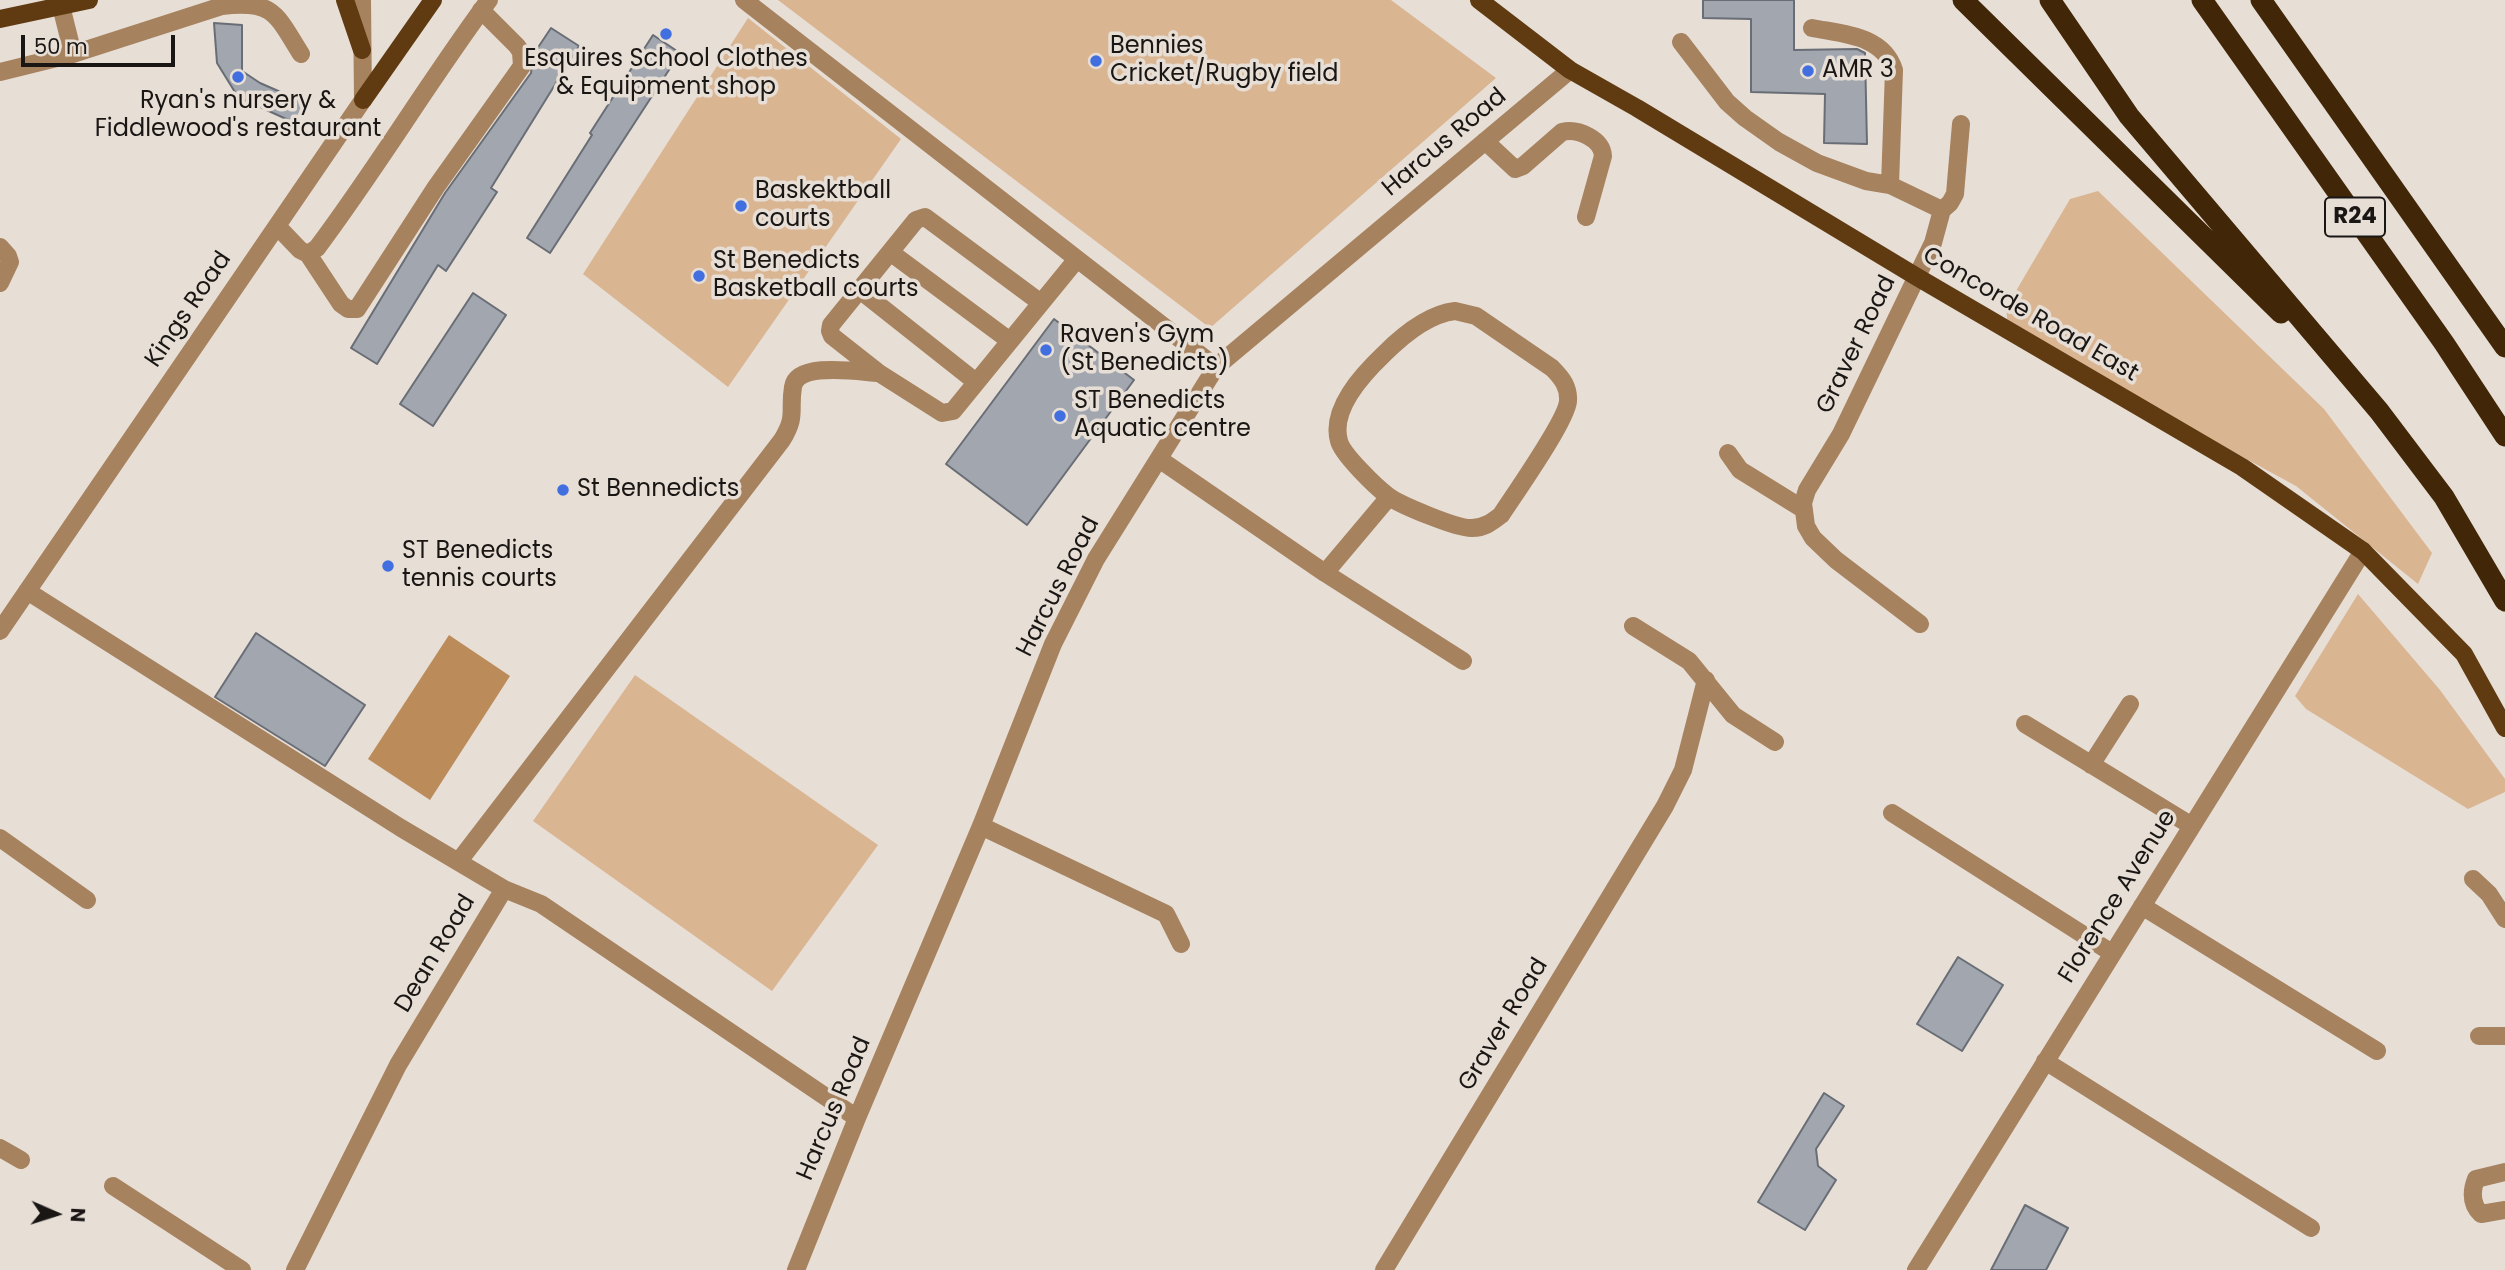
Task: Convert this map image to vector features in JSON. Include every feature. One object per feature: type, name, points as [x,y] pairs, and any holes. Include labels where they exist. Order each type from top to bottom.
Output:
[{"type":"highway","points":[[1963,0],[2379,411]]},
{"type":"highway","points":[[2050,0],[2129,116],[2379,411],[2444,497],[2505,601]]},
{"type":"highway","name":"R24","points":[[2202,0],[2444,343],[2505,436]]},
{"type":"highway","name":"R24","points":[[2261,0],[2505,347]]},
{"type":"main road","points":[[0,19],[89,0]]},
{"type":"main road","points":[[345,0],[362,50]]},
{"type":"main road","points":[[363,100],[433,0]]},
{"type":"main road","name":"Concorde Road East","points":[[1479,0],[1570,70],[2242,467],[2363,551],[2464,654],[2505,728]]},
{"type":"street","points":[[362,0],[363,100]]},
{"type":"street","points":[[744,0],[1216,367]]},
{"type":"street","points":[[0,72],[73,54],[222,6],[252,3],[265,6],[276,15],[301,54]]},
{"type":"street","points":[[277,226],[300,250],[308,254],[341,304],[348,309],[358,309],[436,187],[522,66],[521,52],[485,5],[451,51],[359,192],[317,248],[308,254]]},
{"type":"street","points":[[61,6],[73,54]]},
{"type":"street","points":[[1812,28],[1869,41],[1892,63],[1894,70],[1890,186]]},
{"type":"street","points":[[1681,42],[1727,102],[1779,142],[1826,167],[1890,186],[1942,210]]},
{"type":"street","name":"Harcus Road","points":[[796,1270],[856,1118],[981,826],[1053,644],[1096,559],[1216,367],[1570,70]]},
{"type":"street","name":"Kings Road","points":[[0,631],[363,100]]},
{"type":"street","name":"Graver Road","points":[[1804,509],[1807,490],[1841,434],[1933,243],[1942,210],[1955,194],[1961,124]]},
{"type":"street","points":[[1485,141],[1515,169],[1523,166],[1562,132],[1577,132],[1598,142],[1603,156],[1586,217]]},
{"type":"street","points":[[1041,303],[925,217],[916,220],[831,325],[830,331],[832,336],[879,373],[946,414],[953,411],[1077,259]]},
{"type":"street","points":[[0,247],[10,262],[0,283]]},
{"type":"street","points":[[890,252],[1010,341]]},
{"type":"street","points":[[861,290],[976,382]]},
{"type":"street","points":[[1455,311],[1476,316],[1552,368],[1563,379],[1568,401],[1566,412],[1501,515],[1490,524],[1479,528],[1457,526],[1389,497],[1344,451],[1338,440],[1341,412],[1350,394],[1373,365],[1391,347],[1428,319],[1442,312],[1455,311]]},
{"type":"street","points":[[459,862],[782,440],[791,425],[795,378],[800,374],[816,371],[879,373]]},
{"type":"street","points":[[1728,453],[1740,470],[1804,509],[1806,526],[1813,538],[1836,560],[1920,624]]},
{"type":"street","points":[[1158,459],[1325,573],[1463,661]]},
{"type":"street","points":[[1325,573],[1389,497]]},
{"type":"street","name":"Florence Avenue","points":[[1916,1270],[2363,551]]},
{"type":"street","points":[[27,591],[401,828],[504,888]]},
{"type":"street","points":[[1633,626],[1689,661],[1732,715],[1775,743]]},
{"type":"street","name":"Graver Road","points":[[1384,1270],[1665,806],[1683,770],[1706,680]]},
{"type":"street","points":[[2091,765],[2130,704]]},
{"type":"street","points":[[2025,724],[2192,826]]},
{"type":"street","points":[[1892,813],[2112,953]]},
{"type":"street","points":[[981,826],[1166,914],[1181,944]]},
{"type":"street","points":[[0,838],[87,900]]},
{"type":"street","points":[[2473,879],[2489,894],[2505,919]]},
{"type":"street","name":"Dean Road","points":[[295,1270],[398,1065],[504,888],[541,904],[856,1118]]},
{"type":"street","points":[[2142,906],[2377,1051]]},
{"type":"street","points":[[2479,1037],[2505,1036]]},
{"type":"street","points":[[2045,1061],[2311,1228]]},
{"type":"street","points":[[0,1148],[21,1160]]},
{"type":"street","points":[[2505,1172],[2476,1179],[2473,1188],[2475,1208],[2482,1214],[2505,1210]]},
{"type":"street","points":[[113,1186],[242,1270]]},
{"type":"shaded area","points":[[778,0],[1391,0],[1496,78],[1210,328]]},
{"type":"shaded area","name":"Baskektball courts","points":[[748,18],[901,139],[728,387],[583,274]]},
{"type":"shaded area","points":[[2098,191],[2324,409],[2432,553],[2418,584],[2296,486],[2186,426],[2009,336],[2006,308],[2070,199]]},
{"type":"shaded area","points":[[2358,594],[2440,690],[2505,779],[2505,792],[2468,809],[2306,709],[2295,696]]},
{"type":"shaded area","points":[[449,635],[510,676],[430,800],[368,759]]},
{"type":"shaded area","points":[[635,675],[878,845],[772,991],[533,821]]},
{"type":"building","name":"AMR 3","points":[[1703,0],[1794,0],[1794,50],[1857,49],[1865,53],[1867,144],[1824,143],[1825,94],[1751,92],[1751,19],[1703,18]]},
{"type":"building","name":"Ryan's nursery & Fiddlewood's restaurant","points":[[214,23],[242,25],[242,71],[260,83],[308,104],[295,123],[238,97],[217,63]]},
{"type":"building","points":[[551,28],[579,46],[491,188],[497,192],[446,271],[438,265],[377,364],[351,348],[445,193],[531,73],[533,55]]},
{"type":"building","points":[[653,35],[680,53],[550,253],[527,238]]},
{"type":"building","points":[[473,293],[506,315],[433,426],[400,404]]},
{"type":"building","points":[[1054,319],[1134,380],[1027,525],[946,464]]},
{"type":"building","points":[[256,633],[365,705],[325,766],[215,697]]},
{"type":"building","points":[[1958,957],[2003,985],[1962,1051],[1917,1024]]},
{"type":"building","points":[[1824,1093],[1844,1106],[1816,1149],[1818,1166],[1836,1180],[1805,1230],[1758,1202]]},
{"type":"building","points":[[2025,1205],[2068,1228],[2046,1270],[1991,1270]]},
{"type":"place","name":"Esquires School Clothes & Equipment shop","points":[[666,34]]},
{"type":"place","name":"Bennies Cricket/Rugby field","points":[[1096,61]]},
{"type":"place","name":"AMR 3","points":[[1808,71]]},
{"type":"place","name":"Ryan's nursery & Fiddlewood's restaurant","points":[[238,77]]},
{"type":"place","name":"Baskektball courts","points":[[741,206]]},
{"type":"place","name":"St Benedicts Basketball courts","points":[[699,276]]},
{"type":"place","name":"Raven's Gym (St Benedicts)","points":[[1046,350]]},
{"type":"place","name":"ST Benedicts Aquatic centre","points":[[1060,416]]},
{"type":"place","name":"St Bennedicts","points":[[563,490]]},
{"type":"place","name":"ST Benedicts tennis courts","points":[[388,566]]}]
